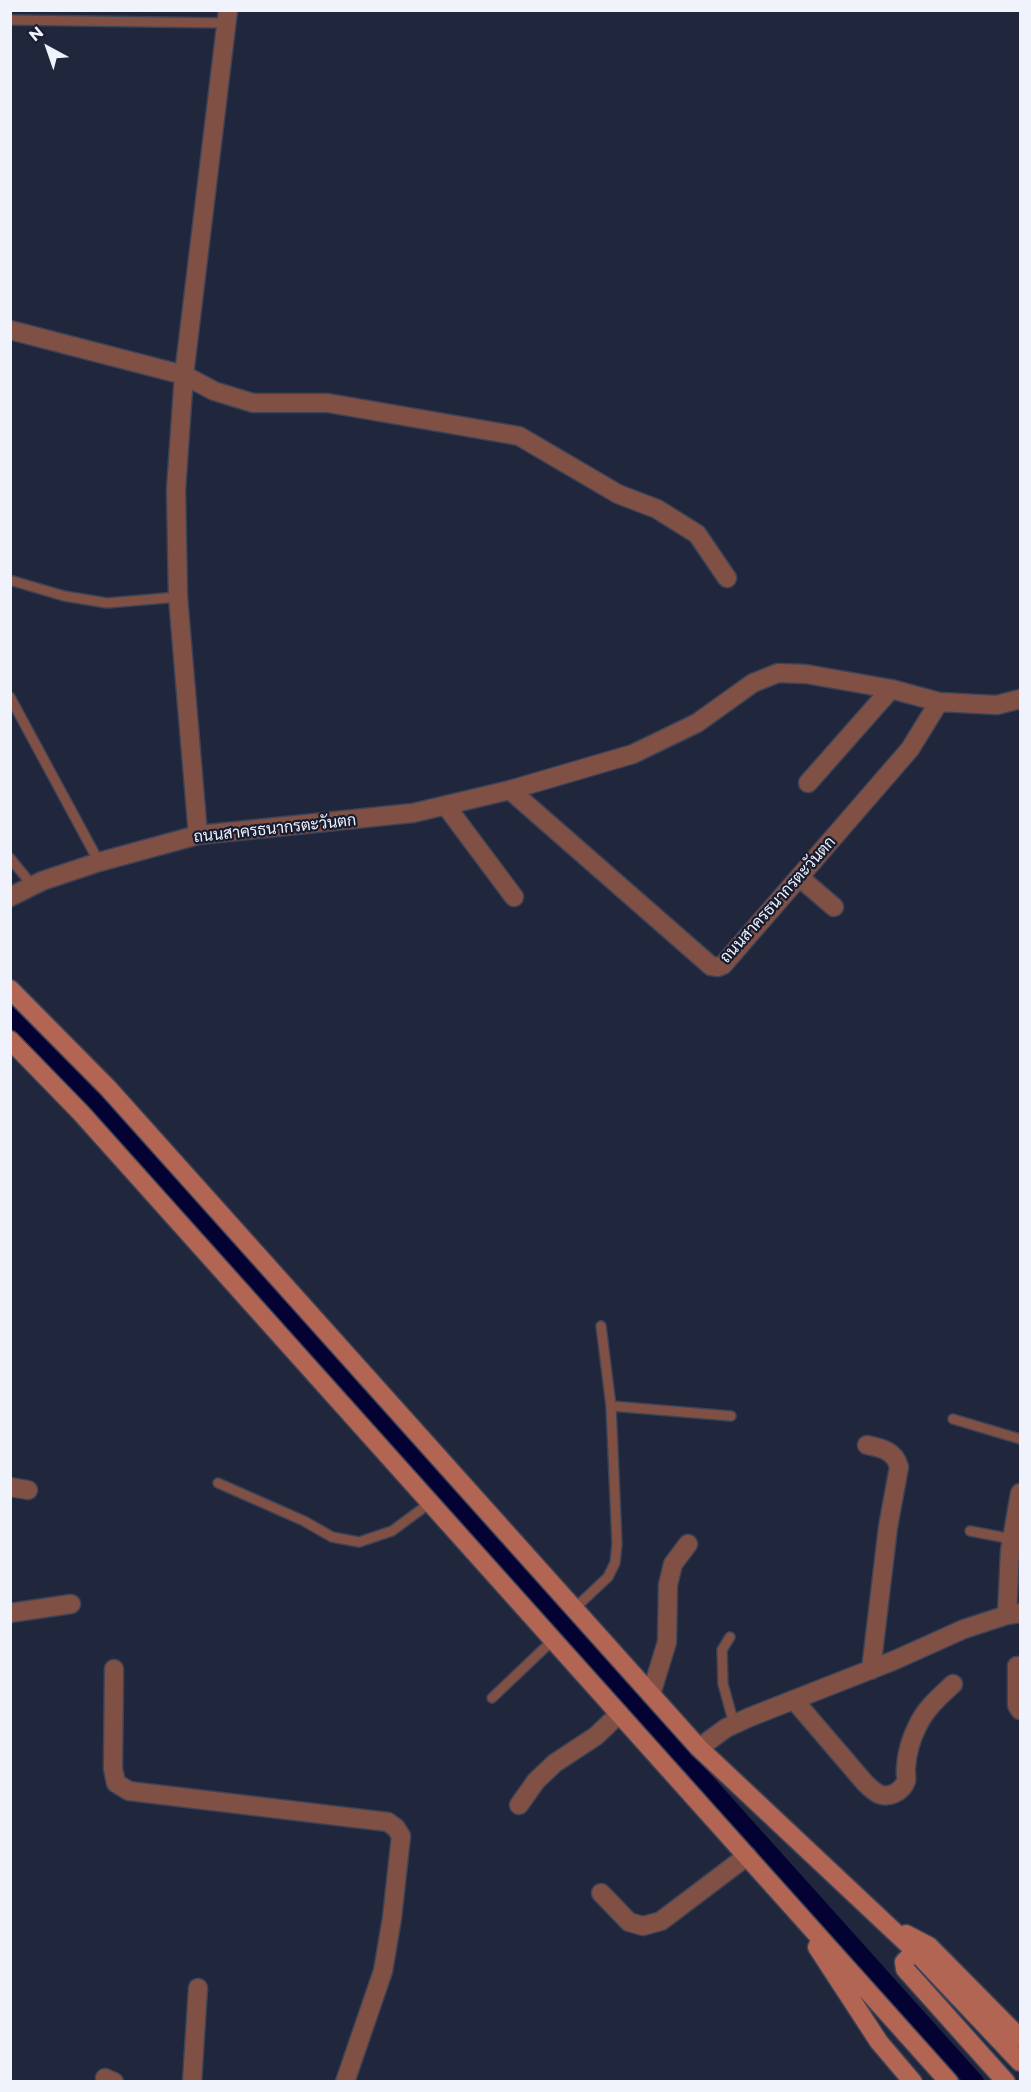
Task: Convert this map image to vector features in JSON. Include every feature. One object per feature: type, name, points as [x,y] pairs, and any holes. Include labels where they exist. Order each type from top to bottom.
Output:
[{"type":"street","points":[[198,835],[178,597],[176,490],[184,375],[227,17]]},
{"type":"street","points":[[10,330],[184,375],[214,391],[254,403],[328,403],[519,436],[618,494],[657,509],[697,534],[727,578]]},
{"type":"street","name":"ถนนสาครธนากรตะวันตก","points":[[10,897],[32,885],[99,862],[198,835],[402,815],[510,790],[633,754],[697,723],[753,683],[778,673],[806,674],[891,689],[939,702],[997,705],[1020,699]]},
{"type":"street","points":[[808,783],[891,689]]},
{"type":"street","name":"ถนนสาครธนากรตะวันตก","points":[[510,790],[711,966],[718,967],[723,965],[910,749],[939,702]]},
{"type":"street","points":[[446,806],[514,897]]},
{"type":"street","points":[[799,877],[834,907]]},
{"type":"street","points":[[10,989],[108,1088],[699,1748],[915,1951],[1020,2062]]},
{"type":"street","points":[[10,1040],[89,1122],[950,2082]]},
{"type":"street","points":[[867,1445],[885,1449],[898,1461],[900,1467],[879,1586],[871,1670]]},
{"type":"street","points":[[699,1748],[734,1724],[871,1670],[964,1629],[1014,1614],[1007,1575],[1020,1493]]},
{"type":"street","points":[[651,1694],[667,1642],[668,1586],[673,1564],[688,1544]]},
{"type":"street","points":[[10,1613],[71,1604]]},
{"type":"street","points":[[1017,1666],[1017,1705],[1020,1710]]},
{"type":"street","points":[[114,1669],[112,1769],[116,1782],[129,1791],[388,1822],[401,1836],[392,1918],[383,1971],[345,2082]]},
{"type":"street","points":[[794,1700],[865,1783],[873,1791],[883,1796],[891,1795],[902,1788],[906,1782],[910,1746],[917,1726],[934,1702],[953,1684]]},
{"type":"street","points":[[519,1805],[536,1781],[549,1769],[596,1736],[620,1714]]},
{"type":"street","points":[[601,1893],[629,1922],[643,1926],[661,1921],[747,1856]]},
{"type":"street","points":[[786,1899],[879,2042],[913,2081]]},
{"type":"street","points":[[884,1921],[929,1946],[1020,2038]]},
{"type":"street","points":[[915,1951],[904,1962],[905,1969],[1006,2082]]},
{"type":"street","points":[[192,2082],[198,1988]]},
{"type":"lane","points":[[10,20],[227,17]]},
{"type":"lane","points":[[13,581],[64,596],[107,603],[178,597]]},
{"type":"lane","points":[[10,697],[99,862]]},
{"type":"lane","points":[[10,858],[32,885]]},
{"type":"lane","points":[[574,1609],[608,1577],[615,1563],[617,1544],[611,1406],[601,1326]]},
{"type":"lane","points":[[611,1406],[731,1416]]},
{"type":"lane","points":[[953,1419],[1020,1439]]},
{"type":"lane","points":[[218,1483],[304,1521],[332,1538],[359,1542],[392,1531],[430,1503]]},
{"type":"lane","points":[[970,1531],[1012,1539]]},
{"type":"lane","points":[[730,1637],[722,1650],[723,1684],[734,1724]]},
{"type":"lane","points":[[492,1698],[553,1640]]},
{"type":"waterway","points":[[10,1015],[94,1101],[975,2082]]}]
